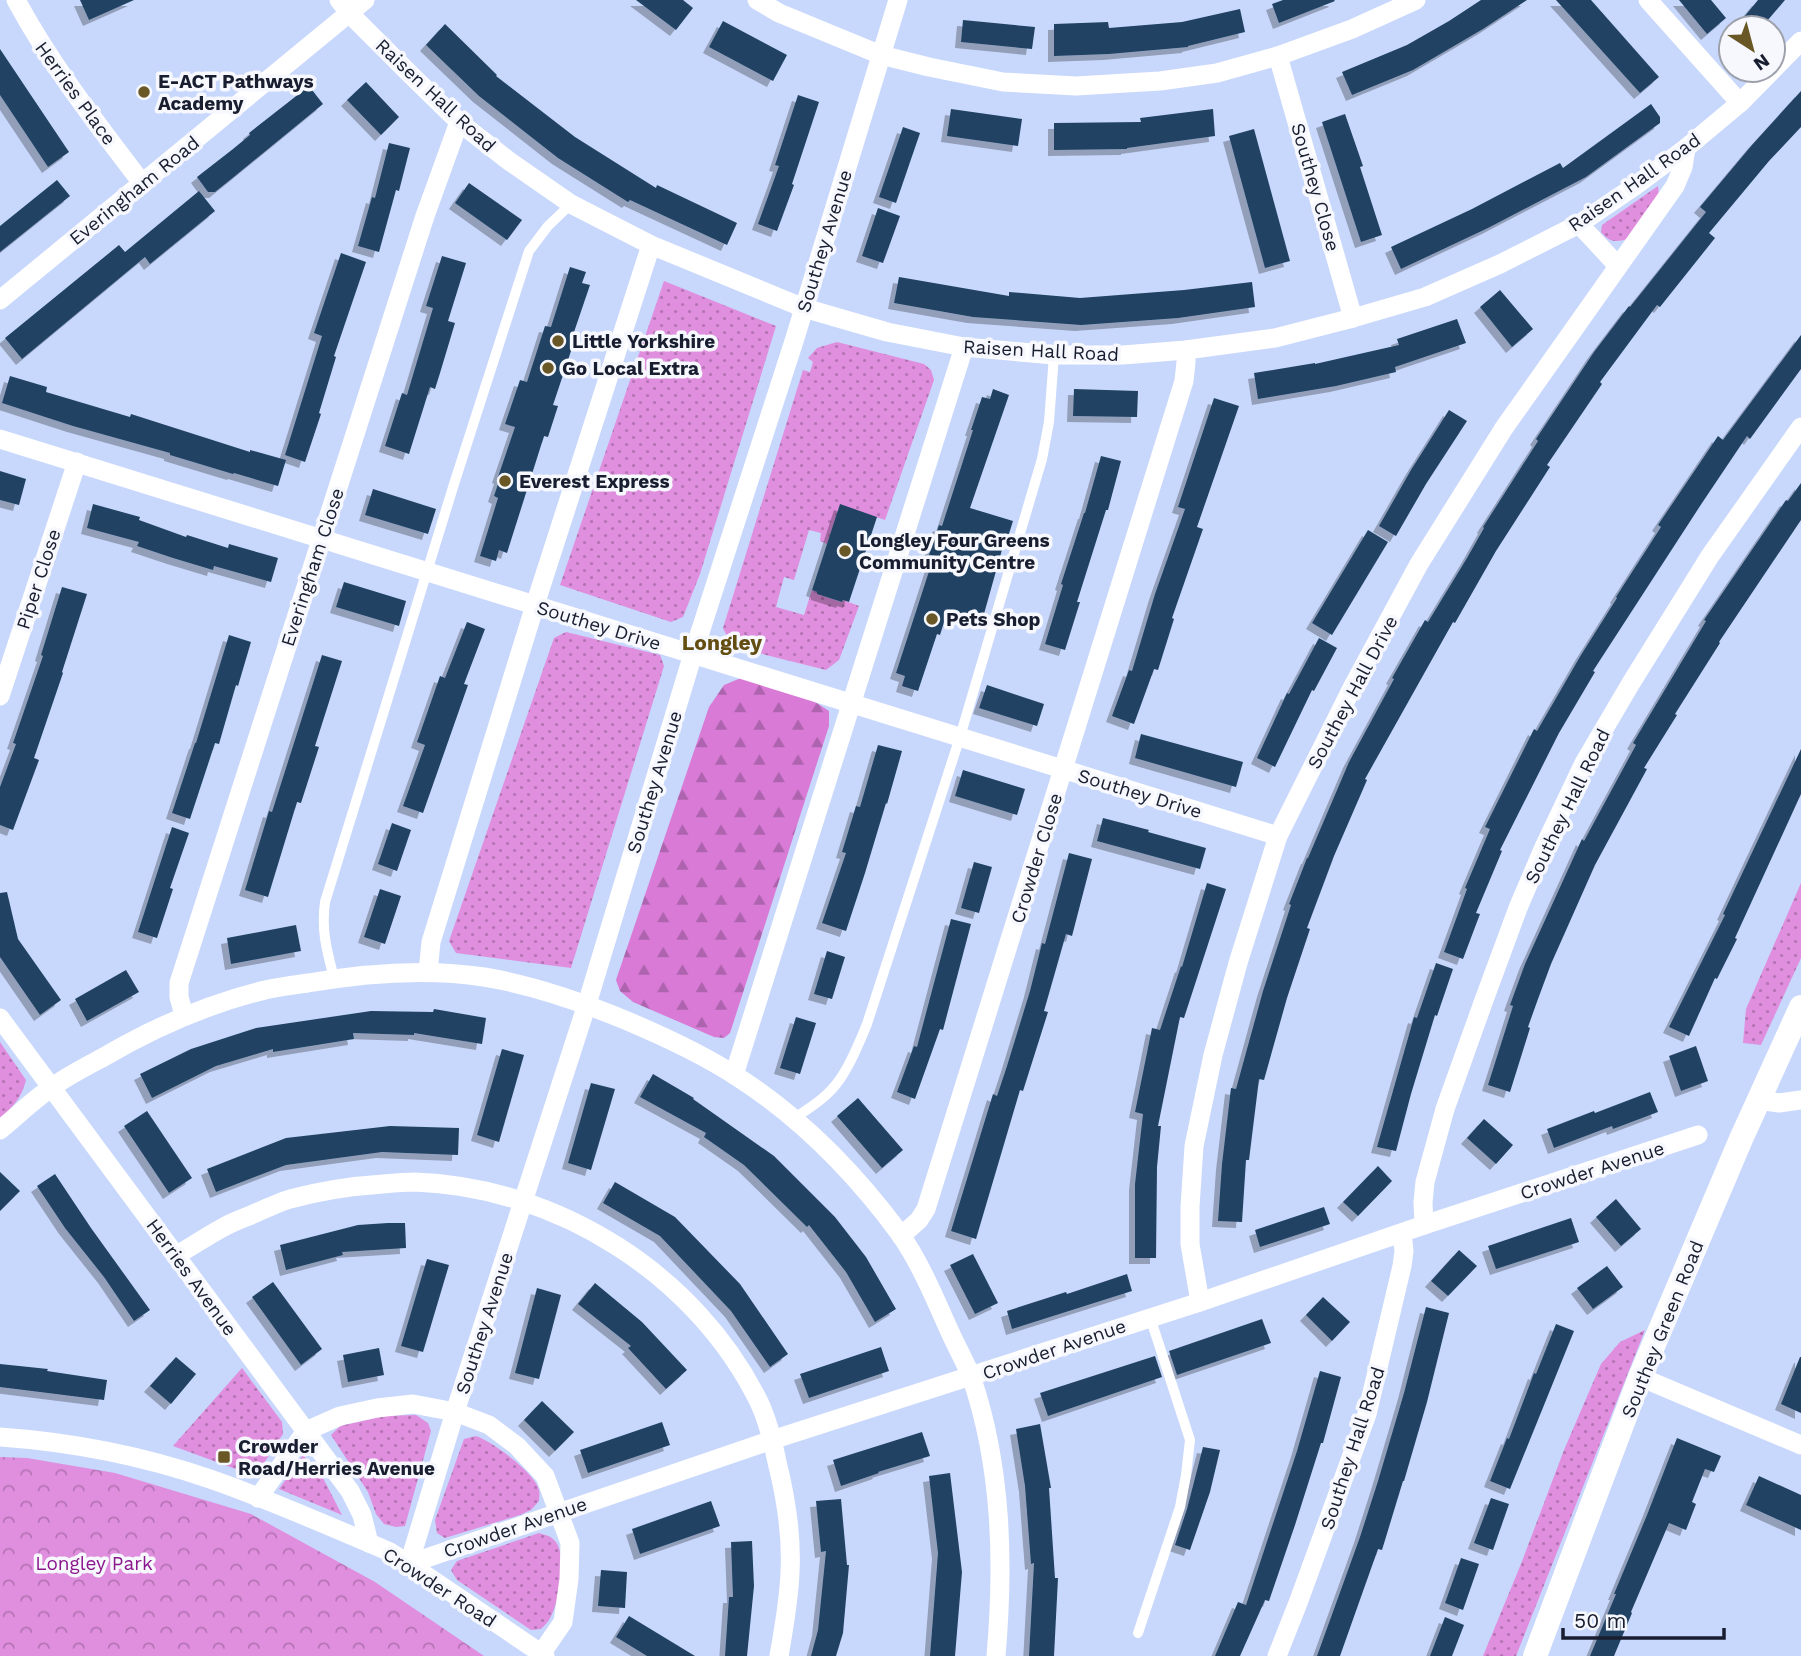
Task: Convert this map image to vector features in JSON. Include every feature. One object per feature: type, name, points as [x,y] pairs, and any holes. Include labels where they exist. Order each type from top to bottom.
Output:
[{"type":"street","name":"Herries Place","points":[[16,0],[34,33],[86,109],[142,183]]},
{"type":"street","name":"Everingham Road","points":[[0,300],[142,183],[344,7],[365,0]]},
{"type":"street","points":[[757,0],[779,13],[881,55],[1003,82],[1076,86],[1160,81],[1205,75],[1278,56],[1352,29],[1416,0]]},
{"type":"street","name":"Southey Avenue","points":[[409,1564],[455,1412],[587,1004],[693,654],[804,308],[898,0]]},
{"type":"street","points":[[1648,0],[1740,103]]},
{"type":"street","name":"Raisen Hall Road","points":[[344,7],[459,122],[509,161],[571,204],[652,246],[804,308],[887,332],[964,347],[1054,355],[1124,355],[1275,338],[1424,297],[1500,264],[1579,224],[1635,187],[1740,103],[1801,41]]},
{"type":"street","name":"Southey Close","points":[[1278,56],[1353,318]]},
{"type":"street","name":"Everingham Close","points":[[184,1016],[179,983],[425,216],[459,122]]},
{"type":"street","name":"Southey Hall Drive","points":[[1200,1302],[1190,1244],[1194,1146],[1213,1055],[1234,976],[1278,836],[1353,686],[1419,564],[1504,428],[1675,186],[1683,167],[1686,148]]},
{"type":"street","points":[[1579,224],[1618,266]]},
{"type":"street","points":[[428,972],[431,942],[535,605],[652,246]]},
{"type":"street","points":[[734,1075],[964,347]]},
{"type":"street","name":"Crowder Close","points":[[901,1236],[919,1220],[926,1209],[1184,381],[1186,350]]},
{"type":"street","name":"Southey Hall Road","points":[[1424,1225],[1425,1182],[1445,1109],[1544,847],[1584,763],[1638,672],[1710,556],[1801,427]]},
{"type":"street","name":"Southey Drive","points":[[0,439],[1278,836]]},
{"type":"street","name":"Piper Close","points":[[0,695],[77,462]]},
{"type":"street","points":[[0,1130],[52,1087],[137,1038],[184,1016],[265,990],[334,978],[428,972],[480,976],[532,986],[587,1004],[693,1052],[766,1097],[828,1150],[901,1236],[931,1287],[971,1377],[994,1473],[999,1529],[1000,1590],[996,1656]]},
{"type":"street","name":"Southey Green Road","points":[[1535,1656],[1640,1377],[1801,1007]]},
{"type":"street","name":"Herries Avenue","points":[[0,1018],[350,1492],[362,1515],[369,1543]]},
{"type":"street","points":[[1759,1100],[1779,1103],[1801,1100]]},
{"type":"street","name":"Crowder Avenue","points":[[409,1564],[772,1440],[1200,1302],[1698,1135]]},
{"type":"street","points":[[177,1255],[224,1227],[287,1200],[350,1186],[414,1182],[474,1189],[522,1202],[573,1221],[621,1247],[675,1289],[711,1327],[760,1404],[772,1440],[789,1532],[790,1572],[779,1656]]},
{"type":"street","name":"Southey Hall Road","points":[[1277,1656],[1367,1414],[1402,1266],[1402,1233]]},
{"type":"street","points":[[1640,1377],[1801,1445]]},
{"type":"street","name":"Crowder Road","points":[[0,1437],[76,1445],[147,1461],[210,1479],[258,1498],[390,1552],[543,1655],[563,1622],[569,1579],[570,1542],[545,1476],[517,1446],[489,1425],[455,1412],[413,1404],[340,1416],[306,1431]]},
{"type":"street","points":[[258,1498],[306,1431]]},
{"type":"lane","points":[[334,978],[324,933],[325,902],[529,251],[548,226],[571,204]]},
{"type":"lane","points":[[793,1119],[818,1102],[839,1081],[854,1056],[871,1011],[960,737],[1042,459],[1049,422],[1054,355]]},
{"type":"lane","points":[[1138,1633],[1180,1507],[1190,1440],[1150,1317]]},
{"type":"green space","points":[[1658,186],[1659,196],[1628,239],[1613,241],[1601,232],[1602,225]]},
{"type":"green space","points":[[664,281],[776,326],[700,574],[683,617],[671,622],[560,585]]},
{"type":"green space","points":[[837,342],[924,364],[931,370],[934,380],[885,520],[840,505],[827,544],[820,541],[821,533],[809,530],[794,580],[784,577],[776,607],[804,615],[812,590],[859,606],[839,660],[826,670],[736,645],[728,638],[723,628],[803,370],[810,372],[813,362],[808,358],[817,348]]},
{"type":"green space","points":[[566,632],[660,655],[664,666],[571,968],[456,953],[449,941],[554,638]]},
{"type":"green space","points":[[741,678],[812,700],[829,711],[829,726],[730,1033],[724,1038],[714,1037],[633,1002],[620,991],[616,980],[709,707],[724,685]]},
{"type":"green space","points":[[1801,883],[1801,958],[1761,1045],[1743,1043],[1746,1009]]},
{"type":"green space","points":[[0,1042],[26,1080],[16,1101],[0,1119]]},
{"type":"green space","points":[[1645,1330],[1516,1656],[1483,1656],[1601,1364],[1620,1342]]},
{"type":"green space","points":[[242,1368],[282,1422],[283,1434],[262,1466],[253,1472],[241,1471],[173,1446]]},
{"type":"green space","points":[[416,1415],[428,1423],[431,1431],[405,1526],[396,1527],[384,1524],[376,1514],[368,1492],[331,1435],[340,1426],[384,1416]]},
{"type":"green space","points":[[476,1436],[502,1451],[530,1475],[539,1490],[539,1501],[531,1510],[520,1515],[445,1538],[437,1533],[435,1520],[464,1439]]},
{"type":"green space","points":[[303,1455],[323,1478],[342,1515],[279,1489]]},
{"type":"green space","name":"Longley Park","points":[[0,1457],[27,1458],[115,1473],[251,1514],[375,1582],[484,1656],[0,1656]]},
{"type":"green space","points":[[539,1533],[554,1540],[559,1547],[562,1567],[553,1613],[541,1629],[531,1630],[457,1580],[451,1570],[457,1561]]},
{"type":"building","points":[[80,0],[134,0],[89,20]]},
{"type":"building","points":[[636,0],[683,0],[693,8],[676,30]]},
{"type":"building","points":[[1283,0],[1335,1],[1279,23],[1272,4]]},
{"type":"building","points":[[1481,0],[1527,0],[1413,70],[1352,95],[1342,72],[1407,45]]},
{"type":"building","points":[[1556,0],[1591,0],[1659,77],[1640,93]]},
{"type":"building","points":[[1679,0],[1711,0],[1723,14],[1717,14],[1717,26],[1707,34]]},
{"type":"building","points":[[1758,0],[1785,0],[1773,14],[1746,14]]},
{"type":"building","points":[[1240,9],[1245,32],[1188,47],[1054,56],[1054,24],[1108,22],[1109,28],[1182,22]]},
{"type":"building","points":[[963,20],[1035,27],[1032,49],[961,42]]},
{"type":"building","points":[[723,21],[787,55],[773,81],[709,47]]},
{"type":"building","points":[[445,24],[496,76],[575,137],[656,188],[657,185],[737,223],[727,245],[630,200],[628,202],[558,158],[479,96],[426,45]]},
{"type":"building","points":[[0,49],[69,152],[48,167],[0,95]]},
{"type":"building","points":[[366,82],[399,117],[381,135],[347,100]]},
{"type":"building","points":[[309,86],[323,104],[215,192],[208,192],[197,177]]},
{"type":"building","points":[[1801,91],[1801,127],[1709,233],[1715,238],[1660,307],[1657,305],[1600,382],[1602,384],[1547,465],[1550,467],[1496,551],[1455,623],[1453,622],[1365,779],[1367,780],[1307,928],[1310,929],[1264,1080],[1259,1079],[1249,1160],[1246,1160],[1242,1222],[1218,1221],[1231,1088],[1236,1089],[1263,991],[1291,905],[1289,904],[1349,762],[1394,679],[1392,678],[1425,620],[1428,622],[1483,527],[1538,441],[1536,439],[1594,352],[1706,212],[1700,207]]},
{"type":"building","points":[[798,95],[819,102],[777,231],[758,224],[779,166],[775,165]]},
{"type":"building","points":[[1651,104],[1660,117],[1660,123],[1586,177],[1401,269],[1391,247],[1560,163],[1563,168]]},
{"type":"building","points":[[951,109],[1022,119],[1018,146],[947,136]]},
{"type":"building","points":[[1213,109],[1215,136],[1127,149],[1054,150],[1054,123],[1141,122],[1140,118]]},
{"type":"building","points":[[1345,114],[1382,235],[1361,242],[1322,122]]},
{"type":"building","points":[[903,127],[920,133],[896,203],[879,197]]},
{"type":"building","points":[[1254,129],[1290,261],[1265,268],[1229,136]]},
{"type":"building","points":[[389,143],[410,148],[379,252],[358,246],[372,197],[375,198]]},
{"type":"building","points":[[57,180],[70,196],[0,252],[0,226]]},
{"type":"building","points":[[469,183],[522,220],[507,240],[455,203]]},
{"type":"building","points":[[199,191],[215,211],[150,264],[145,257],[22,359],[5,338],[119,245],[125,252]]},
{"type":"building","points":[[878,208],[900,216],[883,263],[862,256]]},
{"type":"building","points":[[341,253],[366,262],[334,356],[336,357],[319,413],[321,414],[305,462],[285,455],[322,336],[314,333]]},
{"type":"building","points":[[442,256],[466,263],[448,321],[455,323],[435,389],[430,387],[409,454],[385,446],[402,393],[407,395],[433,308],[426,306]]},
{"type":"building","points":[[570,267],[586,272],[582,283],[590,285],[553,405],[558,406],[548,437],[544,436],[507,553],[499,550],[496,561],[480,556],[498,498],[494,496],[500,478],[498,477],[515,427],[505,424],[520,380],[527,382],[545,326],[551,327]]},
{"type":"building","points":[[899,277],[1009,296],[1009,292],[1080,298],[1252,282],[1255,307],[1178,318],[1081,325],[973,317],[894,303]]},
{"type":"building","points":[[1500,290],[1533,329],[1512,347],[1480,307]]},
{"type":"building","points":[[1457,319],[1466,343],[1395,367],[1396,372],[1336,386],[1258,399],[1254,373],[1315,364],[1399,345],[1397,339]]},
{"type":"building","points":[[1801,335],[1801,369],[1750,439],[1747,436],[1702,503],[1593,671],[1595,672],[1559,733],[1500,850],[1502,851],[1476,913],[1480,914],[1463,959],[1444,952],[1467,889],[1465,888],[1490,829],[1485,827],[1534,729],[1537,731],[1661,527],[1658,525],[1718,436],[1723,440]]},
{"type":"building","points":[[10,376],[47,387],[46,392],[130,417],[131,414],[250,452],[286,460],[278,486],[2,403]]},
{"type":"building","points":[[993,389],[1009,395],[970,508],[1013,521],[1007,540],[1005,539],[982,621],[959,614],[957,619],[946,616],[940,635],[937,634],[918,691],[902,686],[905,676],[896,673],[934,556],[929,555],[939,525],[942,526],[982,397],[990,399]]},
{"type":"building","points":[[1074,389],[1138,391],[1137,417],[1073,416]]},
{"type":"building","points":[[1214,398],[1239,406],[1197,527],[1203,529],[1172,618],[1174,619],[1158,670],[1154,669],[1134,724],[1112,716],[1129,670],[1132,671],[1185,509],[1178,507]]},
{"type":"building","points":[[1449,410],[1467,421],[1396,536],[1379,526]]},
{"type":"building","points":[[1101,456],[1121,461],[1108,510],[1077,602],[1080,602],[1065,650],[1045,644]]},
{"type":"building","points":[[0,471],[26,479],[19,505],[0,500]]},
{"type":"building","points":[[1801,483],[1801,520],[1719,642],[1675,714],[1677,715],[1644,768],[1647,769],[1595,865],[1551,964],[1528,1027],[1530,1028],[1510,1092],[1488,1085],[1513,1006],[1510,1005],[1525,964],[1582,839],[1584,841],[1636,745],[1633,743],[1706,621],[1704,620],[1786,500],[1788,501]]},
{"type":"building","points":[[373,489],[436,509],[428,534],[365,515]]},
{"type":"building","points":[[93,504],[140,517],[139,520],[186,537],[187,535],[228,548],[229,544],[278,558],[271,582],[214,566],[213,570],[137,546],[139,542],[87,528]]},
{"type":"building","name":"Longley Four Greens Community Centre","points":[[840,504],[877,517],[849,602],[817,594],[812,590]]},
{"type":"building","points":[[1368,530],[1388,542],[1332,635],[1312,623]]},
{"type":"building","points":[[344,582],[406,601],[399,626],[336,607]]},
{"type":"building","points":[[62,587],[87,594],[34,758],[39,760],[13,830],[0,825],[0,787],[16,744],[13,743],[43,656],[41,655]]},
{"type":"building","points":[[467,622],[485,629],[464,684],[468,685],[423,813],[403,806],[425,745],[417,742],[440,676],[445,678]]},
{"type":"building","points":[[229,635],[251,642],[219,744],[215,743],[190,819],[172,813]]},
{"type":"building","points":[[1319,638],[1337,648],[1314,691],[1312,690],[1275,767],[1257,758],[1287,693],[1289,694]]},
{"type":"building","points":[[322,655],[342,661],[315,746],[319,747],[301,803],[297,802],[268,897],[245,890]]},
{"type":"building","points":[[987,685],[1044,704],[1037,726],[979,708]]},
{"type":"building","points":[[1141,734],[1243,762],[1236,787],[1135,758]]},
{"type":"building","points":[[878,745],[902,751],[846,931],[822,923],[846,853],[842,852],[856,806],[860,807]]},
{"type":"building","points":[[1801,749],[1801,794],[1735,938],[1737,939],[1717,979],[1715,978],[1689,1036],[1669,1027],[1725,915],[1723,914]]},
{"type":"building","points":[[963,770],[1025,789],[1017,815],[955,796]]},
{"type":"building","points":[[1103,818],[1206,848],[1200,869],[1097,841]]},
{"type":"building","points":[[392,823],[411,830],[397,871],[378,864]]},
{"type":"building","points":[[172,827],[189,833],[170,888],[173,889],[157,938],[138,932]]},
{"type":"building","points":[[1069,853],[1092,859],[1072,936],[1066,934],[1044,1011],[1048,1012],[1023,1091],[1020,1090],[976,1239],[951,1231],[993,1094],[997,1096],[1007,1066],[1042,943],[1045,944]]},
{"type":"building","points":[[974,862],[992,867],[979,913],[961,908]]},
{"type":"building","points":[[1207,883],[1226,889],[1184,1018],[1180,1017],[1158,1126],[1161,1126],[1157,1167],[1156,1258],[1135,1258],[1135,1184],[1143,1114],[1135,1112],[1152,1028],[1160,1030]]},
{"type":"building","points":[[380,889],[401,896],[385,944],[364,937]]},
{"type":"building","points":[[7,892],[18,939],[61,1000],[40,1015],[0,957],[0,893]]},
{"type":"building","points":[[951,919],[971,924],[943,1030],[940,1029],[915,1099],[897,1092],[914,1046],[917,1047]]},
{"type":"building","points":[[296,925],[301,951],[231,964],[227,938]]},
{"type":"building","points":[[827,951],[845,957],[832,999],[814,994]]},
{"type":"building","points":[[1436,963],[1453,969],[1437,1016],[1435,1015],[1396,1151],[1377,1147],[1414,1017],[1417,1018]]},
{"type":"building","points":[[126,970],[139,992],[87,1021],[75,999]]},
{"type":"building","points":[[434,1009],[486,1018],[482,1044],[414,1033],[353,1033],[354,1039],[273,1052],[273,1049],[216,1066],[152,1098],[140,1074],[191,1049],[256,1028],[371,1011],[433,1012]]},
{"type":"building","points":[[796,1017],[816,1023],[800,1074],[780,1068]]},
{"type":"building","points":[[1696,1046],[1708,1081],[1681,1091],[1669,1056]]},
{"type":"building","points":[[502,1049],[524,1055],[499,1142],[477,1135]]},
{"type":"building","points":[[653,1074],[694,1098],[774,1156],[835,1217],[866,1257],[896,1309],[875,1322],[846,1272],[809,1225],[807,1227],[744,1165],[704,1137],[706,1133],[640,1097]]},
{"type":"building","points":[[591,1083],[615,1089],[591,1170],[568,1163]]},
{"type":"building","points":[[1650,1092],[1658,1112],[1554,1148],[1547,1129]]},
{"type":"building","points":[[858,1098],[903,1150],[882,1168],[837,1116]]},
{"type":"building","points":[[147,1111],[192,1178],[169,1193],[124,1126]]},
{"type":"building","points":[[1484,1119],[1513,1145],[1496,1164],[1467,1138]]},
{"type":"building","points":[[390,1126],[459,1128],[458,1155],[382,1152],[286,1165],[216,1192],[207,1169],[286,1138]]},
{"type":"building","points":[[1378,1166],[1392,1181],[1358,1216],[1343,1202]]},
{"type":"building","points":[[0,1172],[20,1191],[0,1211]]},
{"type":"building","points":[[55,1174],[150,1310],[134,1321],[37,1186]]},
{"type":"building","points":[[615,1182],[675,1217],[740,1284],[788,1354],[770,1367],[731,1311],[660,1236],[603,1203]]},
{"type":"building","points":[[1616,1199],[1641,1229],[1621,1246],[1596,1217]]},
{"type":"building","points":[[1324,1207],[1330,1224],[1260,1247],[1255,1230]]},
{"type":"building","points":[[1571,1218],[1579,1242],[1496,1269],[1488,1246]]},
{"type":"building","points":[[405,1223],[406,1248],[342,1252],[343,1255],[286,1270],[280,1245],[358,1225]]},
{"type":"building","points":[[1459,1250],[1477,1266],[1448,1296],[1431,1281]]},
{"type":"building","points":[[973,1254],[998,1303],[975,1314],[950,1265]]},
{"type":"building","points":[[427,1259],[449,1265],[423,1352],[401,1346]]},
{"type":"building","points":[[1607,1266],[1623,1287],[1593,1309],[1577,1288]]},
{"type":"building","points":[[1127,1274],[1132,1291],[1012,1329],[1007,1311]]},
{"type":"building","points":[[273,1282],[322,1349],[301,1365],[252,1297]]},
{"type":"building","points":[[595,1283],[642,1322],[687,1370],[666,1389],[628,1348],[631,1346],[578,1304]]},
{"type":"building","points":[[537,1288],[561,1295],[539,1379],[515,1373]]},
{"type":"building","points":[[1323,1297],[1350,1322],[1332,1341],[1306,1315]]},
{"type":"building","points":[[1426,1307],[1449,1313],[1404,1481],[1382,1550],[1378,1549],[1340,1656],[1317,1656],[1378,1481]]},
{"type":"building","points":[[1262,1319],[1271,1343],[1177,1375],[1169,1351]]},
{"type":"building","points":[[1556,1324],[1574,1331],[1510,1489],[1490,1481]]},
{"type":"building","points":[[881,1347],[889,1371],[809,1398],[800,1374]]},
{"type":"building","points":[[379,1348],[384,1375],[348,1382],[343,1355]]},
{"type":"building","points":[[1155,1356],[1162,1377],[1048,1416],[1040,1393]]},
{"type":"building","points":[[176,1357],[196,1374],[171,1404],[150,1386]]},
{"type":"building","points":[[1801,1357],[1801,1413],[1781,1404]]},
{"type":"building","points":[[0,1364],[48,1369],[47,1371],[107,1380],[104,1400],[0,1387]]},
{"type":"building","points":[[1320,1371],[1341,1377],[1323,1443],[1269,1601],[1265,1600],[1240,1656],[1215,1656],[1238,1602],[1246,1605],[1297,1451]]},
{"type":"building","points":[[542,1401],[574,1432],[555,1451],[524,1420]]},
{"type":"building","points":[[662,1422],[670,1445],[588,1473],[580,1450]]},
{"type":"building","points":[[1040,1424],[1051,1488],[1055,1578],[1058,1578],[1054,1656],[1029,1656],[1034,1563],[1031,1564],[1025,1486],[1016,1429]]},
{"type":"building","points":[[922,1432],[930,1456],[841,1486],[833,1460]]},
{"type":"building","points":[[1677,1438],[1721,1456],[1714,1472],[1705,1469],[1692,1502],[1696,1504],[1686,1530],[1669,1523],[1614,1656],[1590,1656],[1616,1594]]},
{"type":"building","points":[[1203,1447],[1220,1450],[1210,1492],[1190,1550],[1175,1545]]},
{"type":"building","points":[[950,1473],[962,1572],[955,1656],[930,1656],[938,1553],[929,1476]]},
{"type":"building","points":[[1759,1476],[1801,1495],[1801,1530],[1746,1505]]},
{"type":"building","points":[[1491,1498],[1509,1504],[1493,1550],[1474,1543]]},
{"type":"building","points":[[841,1499],[849,1565],[843,1633],[836,1656],[811,1656],[818,1630],[826,1551],[821,1552],[816,1501]]},
{"type":"building","points":[[711,1501],[720,1526],[640,1554],[632,1529]]},
{"type":"building","points":[[752,1541],[754,1586],[747,1656],[725,1656],[729,1597],[733,1597],[731,1542]]},
{"type":"building","points":[[1461,1558],[1479,1564],[1463,1610],[1445,1603]]},
{"type":"building","points":[[601,1570],[627,1572],[625,1608],[598,1606]]},
{"type":"building","points":[[629,1616],[695,1656],[647,1656],[616,1637]]},
{"type":"building","points":[[1445,1617],[1464,1625],[1452,1656],[1430,1656]]},
{"type":"place","name":"E-ACT Pathways Academy","points":[[144,92]]},
{"type":"place","name":"Little Yorkshire","points":[[558,341]]},
{"type":"place","name":"Go Local Extra","points":[[548,368]]},
{"type":"place","name":"Everest Express","points":[[505,481]]},
{"type":"place","name":"Longley Four Greens Community Centre","points":[[845,551]]},
{"type":"place","name":"Pets Shop","points":[[932,619]]},
{"type":"place","name":"Crowder Road/Herries Avenue","points":[[224,1457]]},
{"type":"district","name":"Longley","points":[[722,643]]}]
